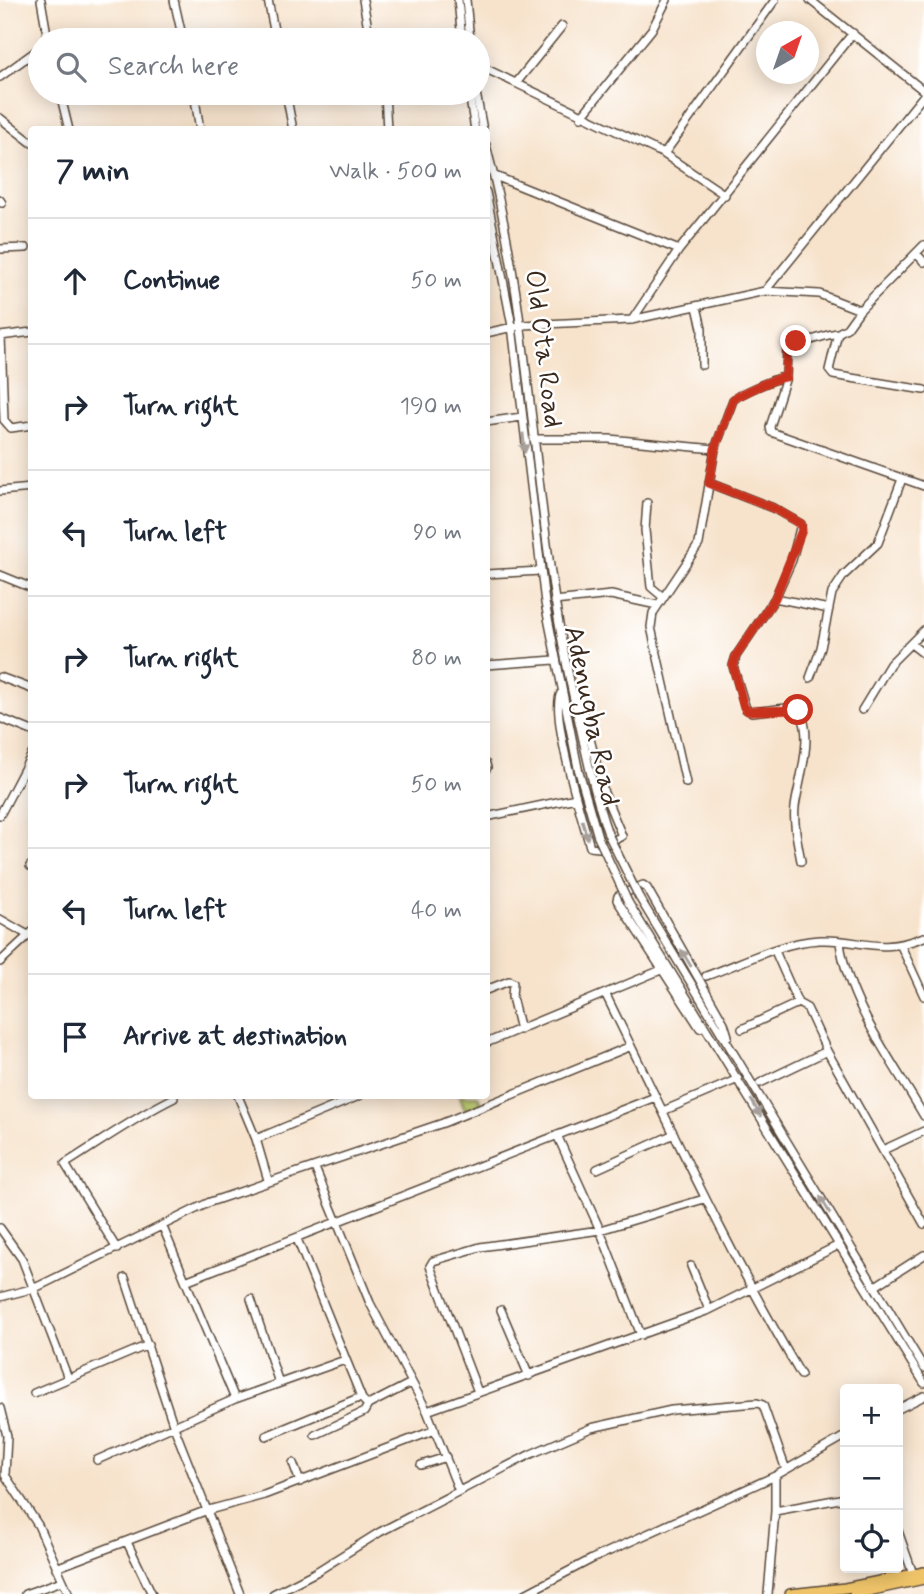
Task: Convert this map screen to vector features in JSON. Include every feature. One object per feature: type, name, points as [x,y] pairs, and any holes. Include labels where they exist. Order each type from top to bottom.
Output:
[{"type":"main road","points":[[790,1594],[845,1588],[924,1572]]},
{"type":"main road","points":[[854,1594],[924,1579]]},
{"type":"street","points":[[41,0],[46,28]]},
{"type":"street","points":[[174,0],[180,28]]},
{"type":"street","points":[[268,0],[274,28]]},
{"type":"street","points":[[363,0],[368,28]]},
{"type":"street","points":[[458,0],[461,28]]},
{"type":"street","points":[[466,0],[469,28]]},
{"type":"street","points":[[581,117],[652,29],[667,0]]},
{"type":"street","points":[[664,154],[775,0]]},
{"type":"street","points":[[765,291],[924,93],[810,0]]},
{"type":"street","points":[[517,82],[562,26]]},
{"type":"street","points":[[631,320],[679,250],[853,33]]},
{"type":"street","points":[[0,77],[28,57]]},
{"type":"street","points":[[490,70],[581,117],[664,154],[725,195]]},
{"type":"street","points":[[63,105],[68,126]]},
{"type":"street","points":[[196,105],[199,126]]},
{"type":"street","points":[[288,105],[292,126]]},
{"type":"street","points":[[386,105],[387,126]]},
{"type":"street","points":[[471,105],[474,126]]},
{"type":"street","points":[[478,105],[481,126]]},
{"type":"street","points":[[0,118],[28,140]]},
{"type":"street","name":"Old Ota Road","points":[[490,159],[522,325],[549,602]]},
{"type":"street","points":[[495,176],[679,250]]},
{"type":"street","name":"Old Ota Road","points":[[490,213],[512,327],[541,571],[549,602]]},
{"type":"street","points":[[924,245],[860,310],[847,328],[838,333],[821,335],[811,342],[796,341],[789,346],[786,377],[770,427],[771,432],[924,486]]},
{"type":"street","points":[[0,248],[26,248]]},
{"type":"street","points":[[916,254],[924,262]]},
{"type":"street","points":[[490,332],[522,325],[631,320],[765,291],[819,293],[860,310]]},
{"type":"street","points":[[697,307],[702,328],[702,365]]},
{"type":"street","points":[[28,332],[0,336],[4,420],[11,428],[28,426]]},
{"type":"street","points":[[838,333],[829,373],[924,390]]},
{"type":"street","points":[[685,783],[651,626],[657,605],[699,544],[715,449],[733,400],[739,394],[764,387],[774,377],[786,377]]},
{"type":"street","points":[[490,421],[522,417]]},
{"type":"street","points":[[533,439],[609,439],[715,449]]},
{"type":"street","points":[[810,678],[821,648],[832,593],[844,575],[878,543],[902,479]]},
{"type":"street","points":[[709,483],[773,508],[801,524],[795,550],[775,598],[759,625],[739,648],[733,666],[744,707],[748,711],[795,708],[801,715],[805,727],[804,770],[795,808],[801,861]]},
{"type":"street","points":[[0,491],[28,488]]},
{"type":"street","points":[[647,503],[645,530],[651,587],[663,597]]},
{"type":"street","points":[[490,574],[541,571]]},
{"type":"street","points":[[0,575],[28,586]]},
{"type":"street","points":[[549,602],[611,595],[657,605]]},
{"type":"street","points":[[775,598],[829,609]]},
{"type":"street","name":"Adenugba Road","points":[[549,602],[561,692],[578,768],[598,837],[628,902],[715,1045]]},
{"type":"street","name":"Adenugba Road","points":[[549,602],[573,694],[592,785],[608,834],[663,941],[727,1040]]},
{"type":"street","points":[[862,710],[890,664],[924,631]]},
{"type":"street","points":[[911,644],[924,654]]},
{"type":"street","points":[[490,665],[555,660]]},
{"type":"street","points":[[0,677],[28,688]]},
{"type":"street","points":[[561,692],[557,710],[576,798],[590,847],[599,848],[621,839],[604,793],[581,704],[573,694]]},
{"type":"street","points":[[0,718],[28,729]]},
{"type":"street","points":[[0,815],[28,762]]},
{"type":"street","name":"Adenugba Road","points":[[490,816],[576,798]]},
{"type":"street","points":[[924,1368],[727,1040],[724,1023],[643,885],[617,900],[698,1026],[715,1045],[738,1079],[924,1384]]},
{"type":"street","points":[[0,919],[28,933]]},
{"type":"street","points":[[0,962],[28,936]]},
{"type":"street","points":[[706,976],[796,943],[821,940],[871,947],[901,946],[924,937]]},
{"type":"street","points":[[840,943],[846,971],[859,1000],[924,1116]]},
{"type":"street","points":[[901,946],[924,996]]},
{"type":"street","points":[[775,951],[798,1003],[807,1008],[827,1051],[924,1224]]},
{"type":"street","points":[[490,1041],[661,970]]},
{"type":"street","points":[[490,988],[509,981],[513,983],[512,997],[520,1030]]},
{"type":"street","points":[[606,995],[751,1291],[801,1375]]},
{"type":"street","points":[[742,1029],[798,1003]]},
{"type":"street","points":[[0,1297],[35,1288],[210,1202],[268,1180],[315,1168],[443,1123],[631,1046]]},
{"type":"street","points":[[760,1083],[827,1051]]},
{"type":"street","points":[[663,1111],[738,1079]]},
{"type":"street","points":[[188,1280],[297,1239],[335,1220],[655,1097]]},
{"type":"street","points":[[117,1248],[65,1164],[122,1129],[129,1120],[172,1099]]},
{"type":"street","points":[[238,1099],[256,1139],[268,1180]]},
{"type":"street","points":[[256,1139],[352,1099]]},
{"type":"street","points":[[884,1150],[924,1131]]},
{"type":"street","points":[[597,1169],[674,1134]]},
{"type":"street","points":[[556,1135],[600,1230],[641,1335]]},
{"type":"street","points":[[315,1168],[370,1303],[427,1411],[460,1491]]},
{"type":"street","points":[[478,1392],[430,1264],[480,1247],[600,1230],[704,1199]]},
{"type":"street","points":[[162,1225],[188,1280],[235,1399]]},
{"type":"street","points":[[0,1228],[22,1259],[68,1377]]},
{"type":"street","points":[[297,1239],[345,1360],[361,1397],[368,1405]]},
{"type":"street","points":[[427,1411],[709,1310],[839,1245]]},
{"type":"street","points":[[874,1287],[924,1255]]},
{"type":"street","points":[[691,1266],[709,1310]]},
{"type":"street","points":[[125,1278],[174,1427],[240,1594]]},
{"type":"street","points":[[251,1299],[279,1382]]},
{"type":"street","points":[[501,1310],[529,1376]]},
{"type":"street","points":[[34,1392],[148,1345]]},
{"type":"street","points":[[97,1460],[235,1399],[345,1360]]},
{"type":"street","points":[[315,1435],[364,1412],[368,1405],[411,1383]]},
{"type":"street","points":[[903,1406],[924,1395]]},
{"type":"street","points":[[266,1436],[361,1397]]},
{"type":"street","points":[[273,1594],[316,1572],[380,1532],[541,1449],[591,1428],[672,1410],[747,1402],[763,1405],[785,1467]]},
{"type":"street","points":[[0,1408],[7,1436],[3,1476],[38,1525],[69,1594]]},
{"type":"street","points":[[57,1568],[205,1511],[264,1495],[435,1430]]},
{"type":"street","points":[[525,1594],[592,1559],[775,1476],[785,1467],[840,1439]]},
{"type":"street","points":[[421,1465],[446,1457]]},
{"type":"street","points":[[293,1463],[300,1482]]},
{"type":"street","points":[[768,1594],[775,1476]]},
{"type":"street","points":[[775,1511],[840,1499]]},
{"type":"street","points":[[127,1542],[152,1594]]},
{"type":"street","points":[[903,1545],[913,1573]]},
{"type":"street","points":[[25,1594],[62,1581]]},
{"type":"green space","points":[[461,1099],[480,1099],[482,1104],[465,1110]]},
{"type":"route","points":[[796,341],[787,349],[786,377],[774,377],[764,387],[739,394],[733,400],[715,449],[709,483],[773,508],[801,524],[802,530],[792,560],[775,598],[759,625],[739,648],[733,666],[744,707],[748,711],[798,710]]}]
